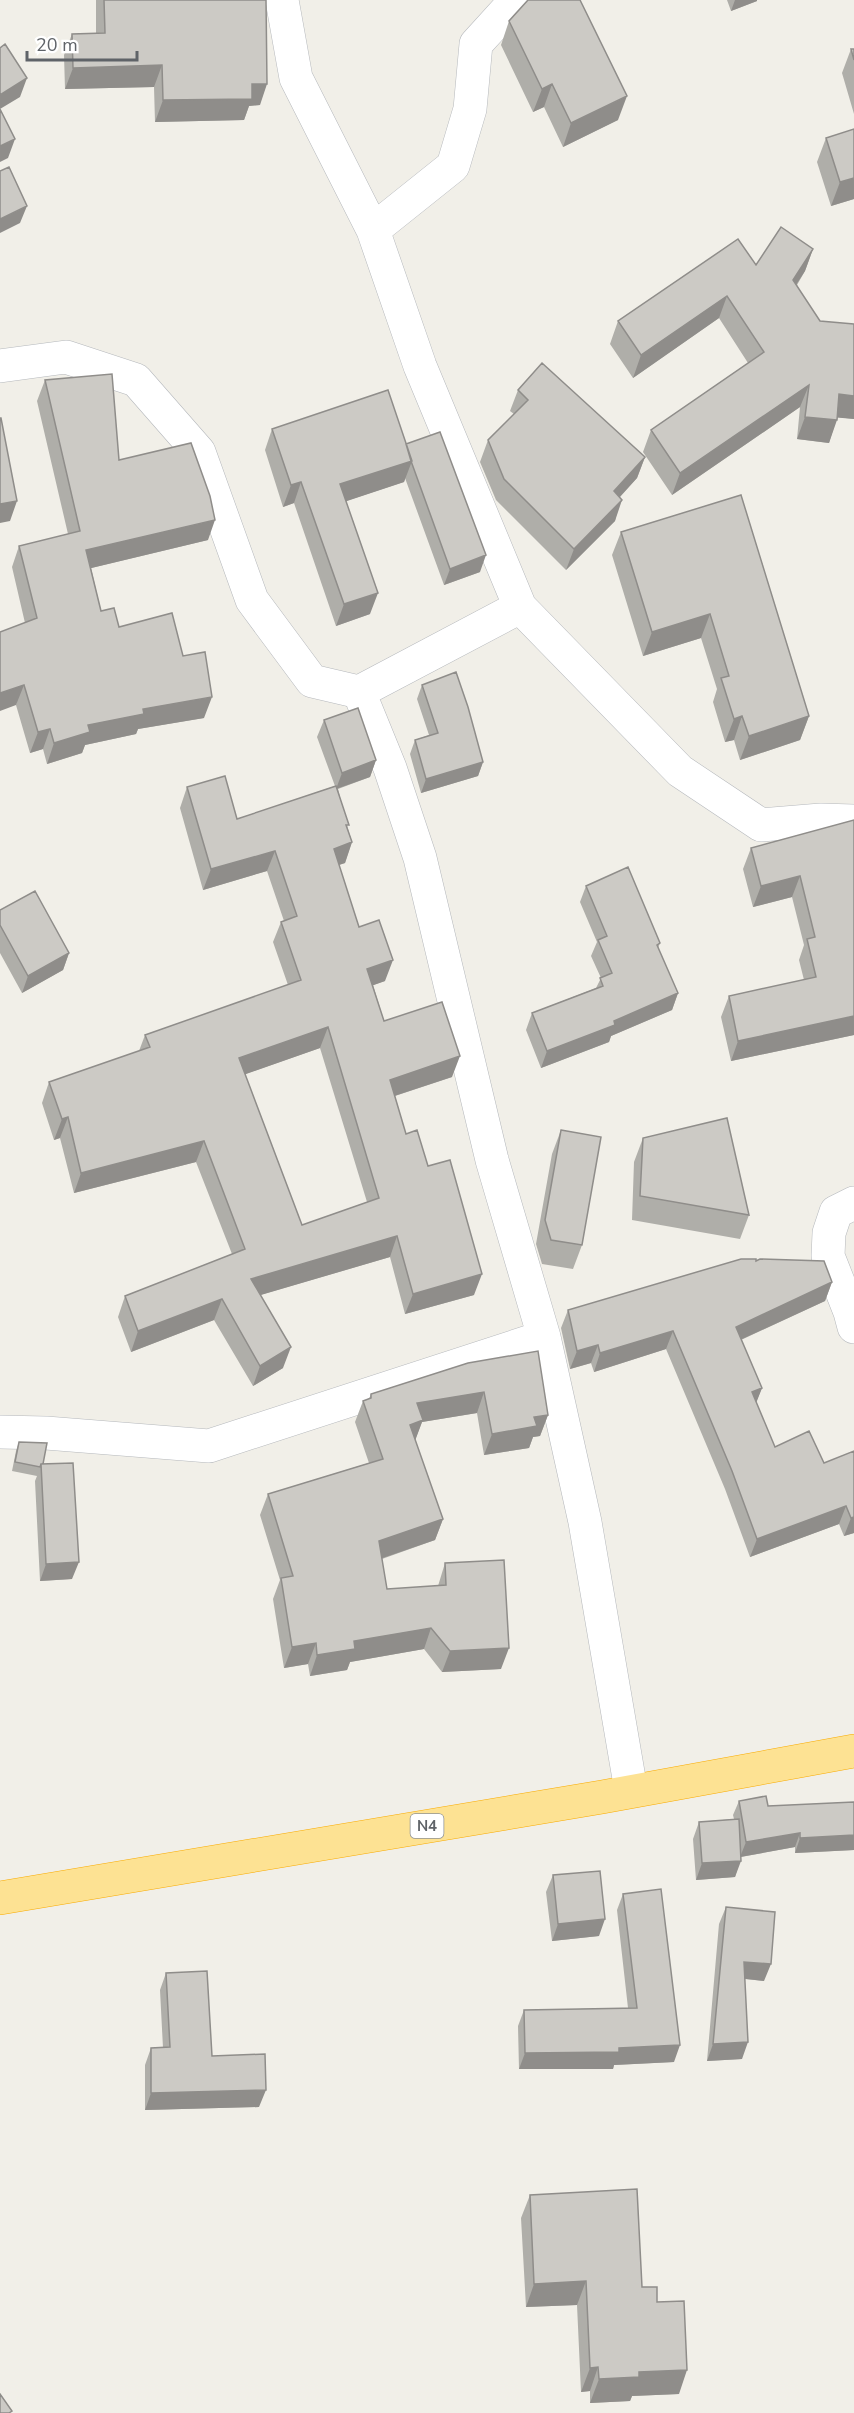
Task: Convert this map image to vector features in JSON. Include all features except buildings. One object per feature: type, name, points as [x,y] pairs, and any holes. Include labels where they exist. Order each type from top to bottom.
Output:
[{"type":"highway","name":"N4","points":[[0,1898],[854,1751]]},
{"type":"street","points":[[282,0],[296,78],[373,230],[420,366],[520,607],[680,771],[761,825],[821,820],[854,821]]},
{"type":"street","points":[[373,230],[453,166],[470,109],[476,44],[516,0]]},
{"type":"street","points":[[0,366],[66,357],[136,380],[200,452],[252,600],[312,681],[358,692],[520,607]]},
{"type":"street","points":[[358,692],[390,768],[420,858],[492,1160],[544,1337],[585,1522],[631,1790]]},
{"type":"street","points":[[854,1203],[836,1212],[828,1233],[828,1256],[854,1327]]},
{"type":"street","points":[[0,1432],[46,1433],[209,1446],[544,1337]]}]
